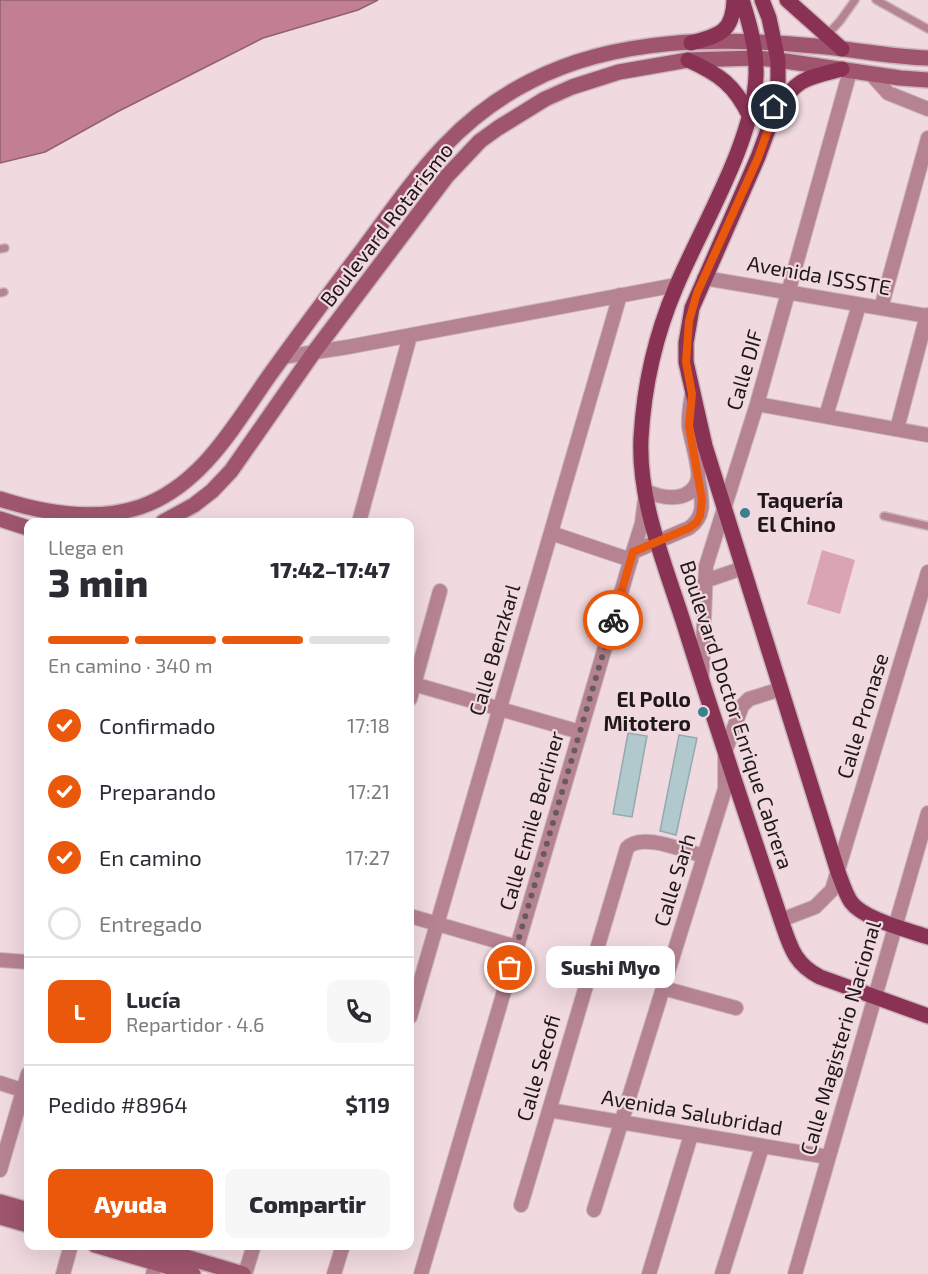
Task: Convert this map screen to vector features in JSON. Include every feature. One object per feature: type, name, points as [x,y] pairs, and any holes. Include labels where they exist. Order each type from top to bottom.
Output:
[{"type":"main road","points":[[692,43],[722,32],[732,19],[735,0]]},
{"type":"main road","name":"Boulevard Doctor Enrique Cabrera","points":[[742,0],[756,58],[755,91],[750,117],[732,164],[676,285],[659,331],[646,382],[641,441],[646,491],[657,541],[702,683],[781,920],[796,958],[806,970],[874,998],[928,1016]]},
{"type":"main road","points":[[762,0],[775,44],[778,60],[778,85],[771,118],[758,158],[692,308],[686,343],[686,362],[692,394],[725,508],[838,872],[852,903],[859,910],[928,937]]},
{"type":"main road","points":[[787,0],[842,49]]},
{"type":"main road","points":[[688,60],[713,72],[732,87],[741,97],[750,117]]},
{"type":"main road","points":[[771,118],[789,91],[800,81],[846,70]]},
{"type":"street","name":"Boulevard Rotarismo","points":[[0,499],[80,515],[119,512],[139,507],[161,497],[192,476],[213,455],[283,357],[432,158],[476,116],[500,98],[531,80],[588,58],[634,47],[692,43],[753,42],[928,58]]},
{"type":"street","name":"Boulevard Rotarismo","points":[[170,518],[194,505],[212,491],[231,471],[314,352],[447,176],[480,141],[545,99],[572,87],[626,70],[688,60],[756,58],[928,80]]},
{"type":"street","name":"Calle DIF","points":[[702,683],[706,566],[757,404],[789,292],[846,70]]},
{"type":"street","points":[[871,74],[888,93],[928,109]]},
{"type":"street","points":[[881,308],[928,138]]},
{"type":"street","name":"Avenida ISSSTE","points":[[704,278],[927,316]]},
{"type":"street","points":[[283,357],[410,336],[676,285]]},
{"type":"street","name":"Calle Benzkarl","points":[[414,1003],[620,295]]},
{"type":"street","points":[[328,296],[354,299]]},
{"type":"street","points":[[826,416],[859,305]]},
{"type":"street","points":[[897,429],[927,316]]},
{"type":"street","points":[[360,518],[410,336]]},
{"type":"street","points":[[551,533],[632,556],[697,522],[702,510],[689,426],[692,394]]},
{"type":"street","points":[[757,404],[928,435]]},
{"type":"street","points":[[646,491],[662,497],[682,496],[691,490],[698,477]]},
{"type":"street","name":"Calle Emile Berliner","points":[[421,1274],[642,524],[646,491]]},
{"type":"street","points":[[0,519],[24,527]]},
{"type":"street","points":[[705,581],[744,568]]},
{"type":"street","name":"Calle Pronase","points":[[781,920],[815,907],[832,890],[928,572]]},
{"type":"street","points":[[414,677],[440,591]]},
{"type":"street","points":[[414,685],[580,732]]},
{"type":"street","name":"Calle Sarh","points":[[594,1210],[725,789],[725,752],[742,706],[749,699],[781,689]]},
{"type":"street","name":"Calle Magisterio Nacional","points":[[795,1274],[928,813]]},
{"type":"street","name":"Calle Secofi","points":[[521,1205],[627,848],[636,842],[647,841],[704,856]]},
{"type":"street","points":[[414,917],[517,946]]},
{"type":"street","points":[[0,960],[24,962]]},
{"type":"street","points":[[663,988],[736,1008]]},
{"type":"street","points":[[0,1083],[24,1090]]},
{"type":"street","points":[[0,1170],[24,1097]]},
{"type":"street","name":"Avenida Salubridad","points":[[549,1110],[828,1157]]},
{"type":"street","points":[[649,1274],[691,1135]]},
{"type":"street","points":[[722,1274],[762,1147]]},
{"type":"street","points":[[0,1202],[24,1209]]},
{"type":"street","points":[[0,1217],[24,1224]]},
{"type":"street","points":[[63,1274],[70,1250]]},
{"type":"street","points":[[125,1250],[244,1274],[252,1250]]},
{"type":"street","points":[[334,1274],[341,1250]]},
{"type":"street","points":[[155,1255],[193,1274]]},
{"type":"lane","points":[[826,36],[855,0]]},
{"type":"lane","points":[[876,0],[928,29]]},
{"type":"lane","points":[[884,516],[928,526]]},
{"type":"shaded area","points":[[0,0],[378,0],[358,10],[263,38],[117,112],[45,152],[0,163]]},
{"type":"shaded area","points":[[822,550],[855,560],[840,614],[807,604]]},
{"type":"building","points":[[628,733],[647,736],[632,817],[613,814]]},
{"type":"building","points":[[679,735],[697,738],[676,835],[660,831]]},
{"type":"way so far","points":[[510,968],[613,620]]},
{"type":"place","name":"Taquería El Chino","points":[[745,513]]},
{"type":"place","name":"El Pollo Mitotero","points":[[703,712]]},
{"type":"place","name":"Sushi Myo","points":[[510,968]]},
{"type":"route","points":[[613,620],[633,552],[689,528],[697,522],[702,510],[689,426],[692,394],[686,362],[689,321],[697,293],[758,158],[774,107]]}]
